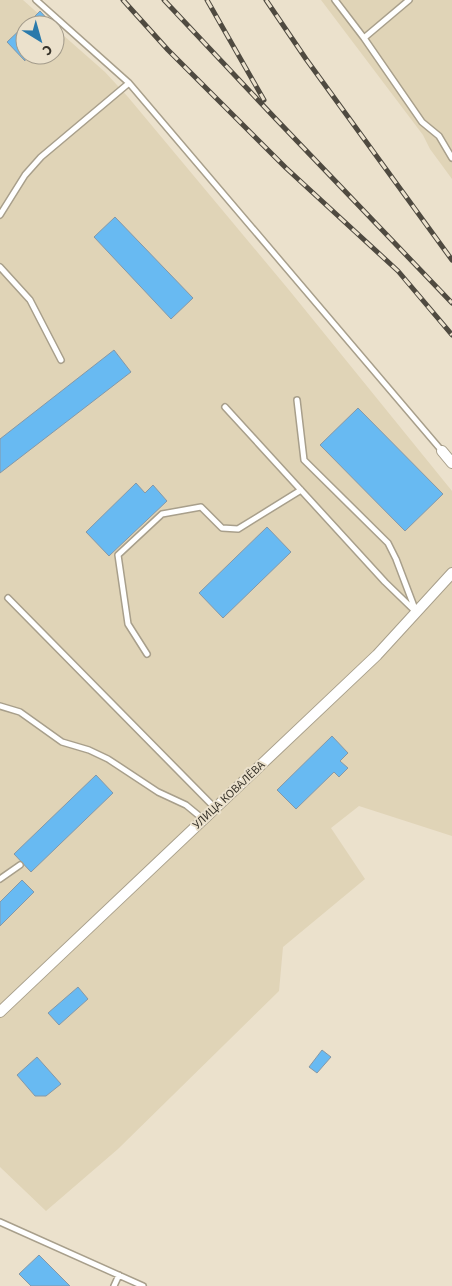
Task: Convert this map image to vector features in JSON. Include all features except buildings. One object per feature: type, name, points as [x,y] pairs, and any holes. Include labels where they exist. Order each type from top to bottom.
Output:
[{"type":"street","points":[[442,451],[452,463]]},
{"type":"street","name":"УЛИЦА КОВАЛЁВА","points":[[0,1012],[377,655],[452,573]]},
{"type":"lane","points":[[36,0],[129,83],[442,451]]},
{"type":"lane","points":[[335,0],[364,38],[422,122],[439,136],[452,158]]},
{"type":"lane","points":[[364,38],[409,0]]},
{"type":"lane","points":[[0,215],[25,175],[41,157],[129,83]]},
{"type":"lane","points":[[0,267],[30,300],[61,360]]},
{"type":"lane","points":[[297,400],[304,460],[388,543],[416,612]]},
{"type":"lane","points":[[225,407],[385,582],[416,612]]},
{"type":"lane","points":[[146,654],[128,624],[118,555],[162,514],[201,507],[222,528],[238,529],[301,490]]},
{"type":"lane","points":[[8,598],[215,808]]},
{"type":"lane","points":[[0,706],[20,712],[62,742],[89,750],[108,759],[158,792],[186,805],[203,819]]},
{"type":"lane","points":[[0,879],[20,865]]},
{"type":"lane","points":[[0,1222],[143,1286]]},
{"type":"lane","points":[[114,1286],[119,1275]]},
{"type":"shaded area","points":[[0,0],[23,0],[40,15],[15,15],[15,65],[65,65],[65,37],[105,72],[289,290],[452,491],[452,836],[359,806],[331,828],[365,879],[283,947],[279,991],[118,1149],[46,1211],[0,1167]]},
{"type":"shaded area","points":[[321,0],[452,0],[452,179],[430,149],[423,135]]},
{"type":"railway","points":[[123,0],[168,50],[286,168],[398,271],[452,335]]},
{"type":"railway","points":[[164,0],[452,303]]},
{"type":"railway","points":[[207,0],[264,100]]},
{"type":"railway","points":[[266,0],[306,59],[452,260]]}]
